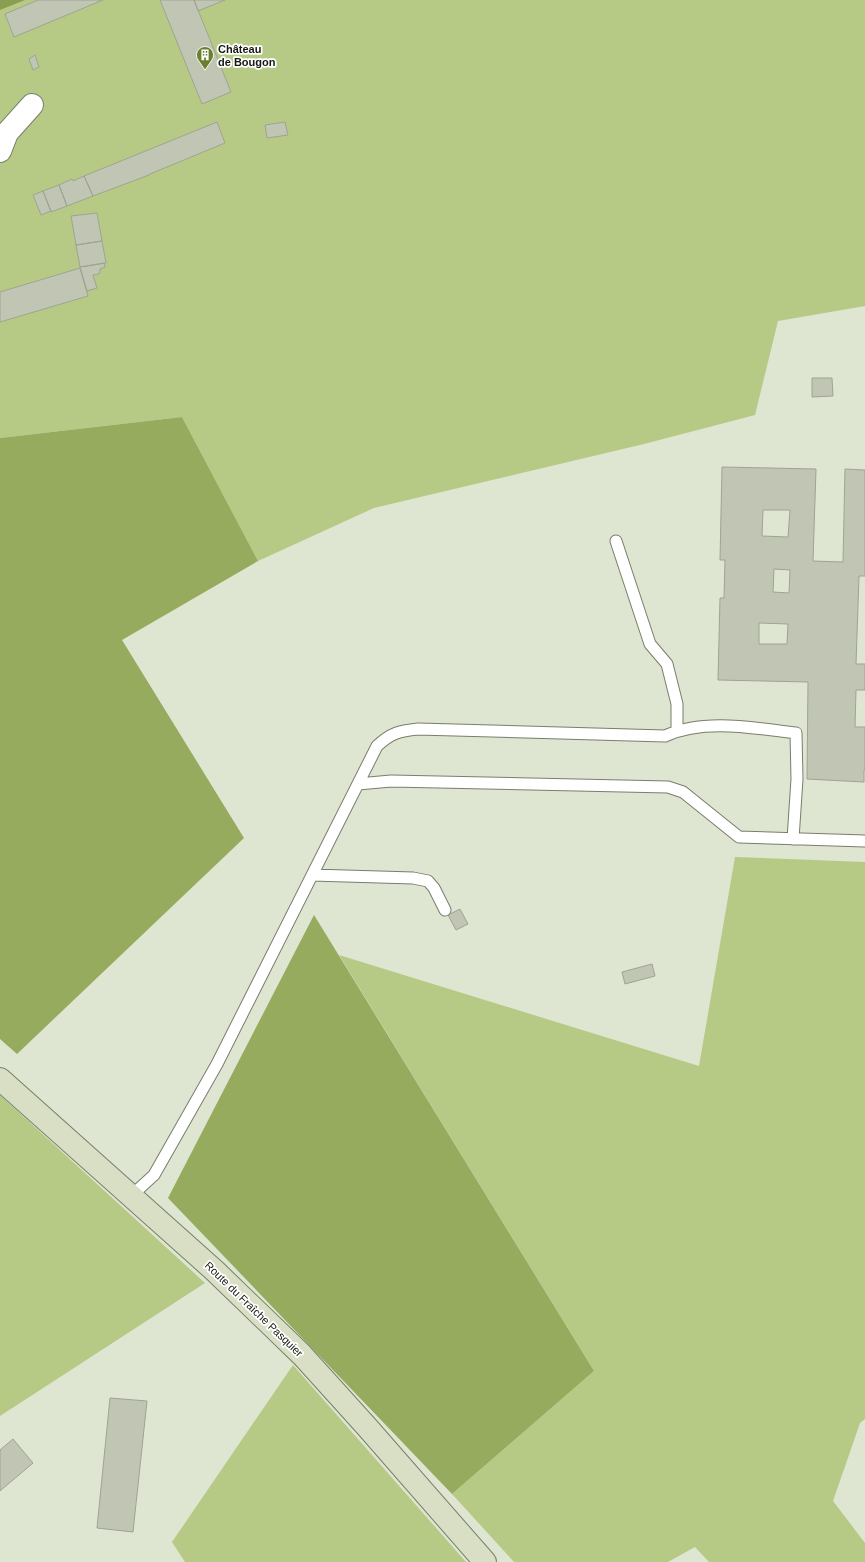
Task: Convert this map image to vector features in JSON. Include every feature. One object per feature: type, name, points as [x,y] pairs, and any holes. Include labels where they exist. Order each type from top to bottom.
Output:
[{"type":"main road","name":"Route du Fraîche Pasquier","points":[[0,1079],[215,1271],[302,1355],[485,1562]]},
{"type":"street","points":[[0,151],[7,133],[32,105]]},
{"type":"lane","points":[[616,542],[650,644],[667,664],[677,704],[677,730]]},
{"type":"lane","points":[[131,1196],[154,1175],[218,1064],[358,784],[378,746],[388,736],[402,730],[418,729],[665,736],[677,730],[696,726],[748,728],[796,733],[797,779],[793,838]]},
{"type":"lane","points":[[358,784],[391,781],[668,787],[683,792],[739,837],[865,841]]},
{"type":"lane","points":[[312,875],[413,878],[428,881],[434,888],[445,910]]},
{"type":"shaded area","points":[[0,0],[865,0],[865,306],[778,321],[755,415],[644,444],[374,508],[258,561],[182,417],[0,438]]},
{"type":"shaded area","points":[[0,0],[25,0],[0,10]]},
{"type":"shaded area","points":[[182,417],[258,561],[122,640],[244,838],[17,1054],[0,1039],[0,438]]},
{"type":"shaded area","points":[[735,857],[865,862],[865,1419],[860,1423],[833,1501],[865,1543],[865,1562],[709,1562],[695,1547],[668,1562],[514,1562],[452,1494],[594,1371],[339,955],[699,1066]]},
{"type":"shaded area","points":[[314,915],[594,1371],[452,1494],[168,1198]]},
{"type":"shaded area","points":[[0,1095],[205,1283],[0,1416]]},
{"type":"shaded area","points":[[293,1365],[466,1562],[185,1562],[172,1542]]},
{"type":"building","points":[[38,0],[103,0],[14,37],[5,14]]},
{"type":"building","name":"Château de Bougon","points":[[160,0],[194,0],[231,92],[202,104]]},
{"type":"building","points":[[194,0],[225,0],[198,11]]},
{"type":"building","points":[[35,55],[39,67],[33,70],[29,59]]},
{"type":"building","points":[[217,122],[225,143],[149,175],[93,196],[84,176]]},
{"type":"building","points":[[285,122],[288,135],[267,138],[265,125]]},
{"type":"building","points":[[84,176],[93,196],[67,206],[59,185],[72,179],[73,181]]},
{"type":"building","points":[[59,185],[67,206],[51,212],[43,191]]},
{"type":"building","points":[[43,191],[51,211],[41,215],[33,195]]},
{"type":"building","points":[[97,213],[102,241],[76,245],[71,216]]},
{"type":"building","points":[[102,241],[106,263],[80,267],[76,245]]},
{"type":"building","points":[[104,263],[105,267],[100,269],[100,273],[93,275],[97,288],[87,291],[80,267]]},
{"type":"building","points":[[80,268],[88,296],[0,322],[0,292]]},
{"type":"building","points":[[812,378],[832,378],[833,396],[812,397]]},
{"type":"building","points":[[722,467],[816,469],[813,561],[843,562],[845,469],[865,470],[865,576],[859,576],[856,664],[865,664],[865,690],[856,690],[855,727],[865,727],[864,782],[807,779],[808,682],[718,680],[720,598],[724,598],[725,560],[720,560]],"holes":[[[763,510],[790,510],[788,537],[762,536]],[[774,569],[790,570],[789,593],[773,592]],[[759,623],[788,624],[787,644],[759,644]]]},
{"type":"building","points":[[460,909],[468,924],[456,930],[448,915]]},
{"type":"building","points":[[652,964],[655,976],[625,984],[622,972]]},
{"type":"building","points":[[110,1398],[147,1401],[133,1532],[97,1528]]},
{"type":"building","points":[[13,1439],[33,1463],[0,1491],[0,1450]]},
{"type":"place","name":"Château de Bougon","points":[[205,70]]}]
